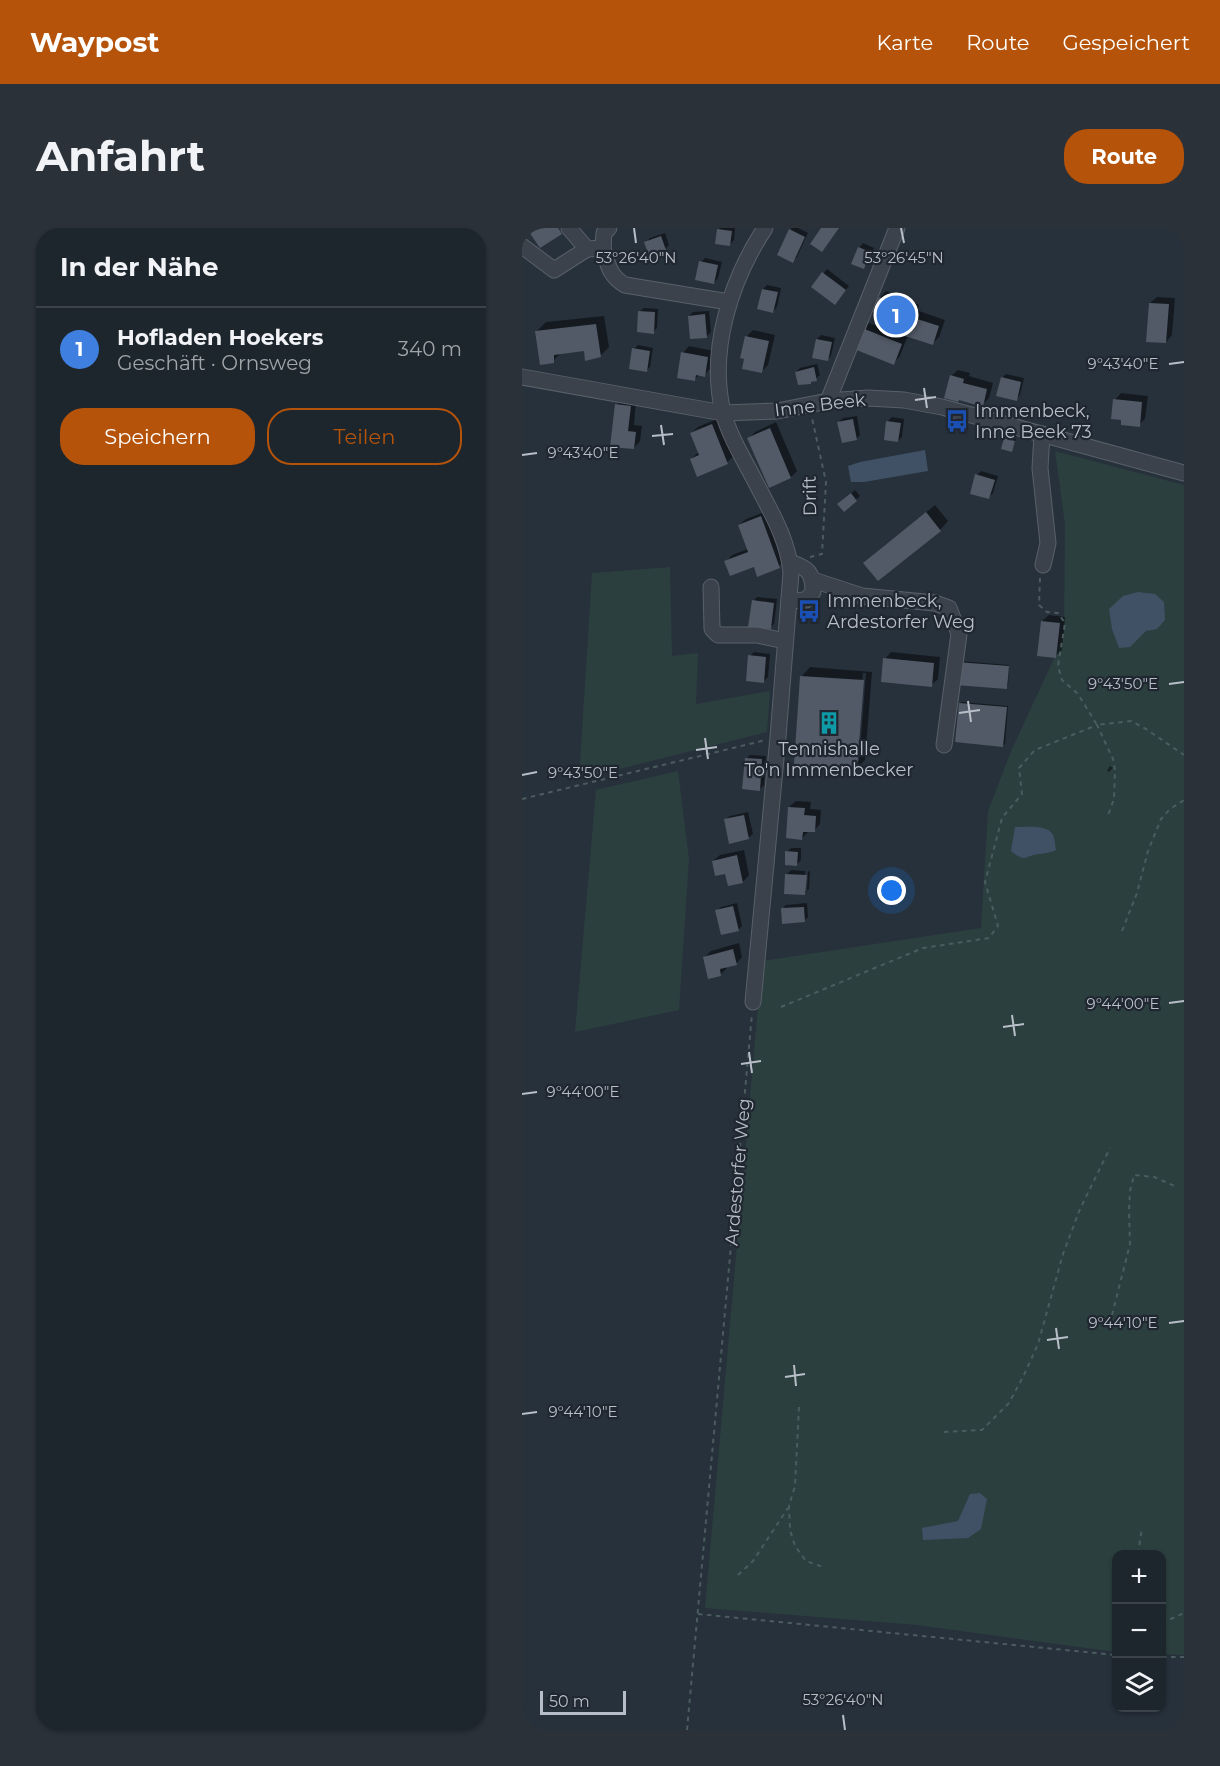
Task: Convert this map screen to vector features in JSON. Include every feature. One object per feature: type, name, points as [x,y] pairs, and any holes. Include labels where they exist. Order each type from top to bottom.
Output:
[{"type":"street","points":[[569,228],[587,249]]},
{"type":"street","points":[[609,228],[604,233],[603,248],[609,268],[616,280],[625,285],[729,302]]},
{"type":"street","points":[[753,1002],[778,737],[790,562],[782,535],[732,436],[723,413],[719,385],[722,337],[729,302],[744,263],[765,228]]},
{"type":"street","points":[[828,401],[897,228]]},
{"type":"street","points":[[522,246],[554,270],[587,249],[603,248]]},
{"type":"street","name":"Inne Beek","points":[[522,377],[723,413],[777,411],[828,401],[868,398],[904,400],[942,407],[1184,473]]},
{"type":"street","points":[[1042,434],[1040,468],[1048,543],[1042,569]]},
{"type":"street","points":[[789,601],[806,600],[813,592],[813,580],[808,570],[790,562]]},
{"type":"street","points":[[813,580],[862,596],[935,603],[949,608],[959,634],[944,745]]},
{"type":"street","points":[[711,587],[712,629],[718,635],[750,635],[785,641]]},
{"type":"path","name":"Drift","points":[[790,562],[822,554],[826,482],[810,405]]},
{"type":"path","points":[[1042,569],[1039,604],[1047,612],[1058,613],[1065,622],[1058,666],[1062,680],[1078,694],[1097,725],[1113,759],[1114,799],[1107,818]]},
{"type":"path","points":[[781,1007],[923,948],[989,938],[998,926],[985,882],[1002,818],[1022,794],[1020,768],[1035,750],[1097,725],[1131,722],[1146,729],[1184,755]]},
{"type":"path","points":[[522,799],[778,737]]},
{"type":"path","points":[[1122,931],[1161,819],[1170,809],[1184,800]]},
{"type":"path","name":"Ardestorfer Weg","points":[[687,1730],[753,1002]]},
{"type":"path","points":[[944,1432],[982,1431],[1009,1403],[1038,1344],[1063,1254],[1080,1209],[1110,1148]]},
{"type":"path","points":[[1112,1315],[1130,1244],[1129,1201],[1134,1175],[1154,1177],[1177,1187]]},
{"type":"path","points":[[738,1575],[753,1561],[789,1506],[795,1486],[799,1407]]},
{"type":"path","points":[[789,1506],[790,1530],[795,1546],[806,1562],[823,1567]]},
{"type":"path","points":[[1139,1550],[1142,1528]]},
{"type":"path","points":[[1166,1621],[1184,1613]]},
{"type":"path","points":[[698,1614],[1112,1656]]},
{"type":"path","points":[[1166,1657],[1184,1657]]},
{"type":"shaded area","points":[[1055,451],[1184,485],[1184,1655],[1166,1654],[1166,1550],[1112,1550],[1112,1651],[917,1625],[705,1608],[762,961],[981,928],[988,811],[1012,749],[1064,637],[1065,524]]},
{"type":"shaded area","points":[[670,567],[672,656],[698,653],[696,704],[770,691],[767,732],[579,779],[592,573]]},
{"type":"shaded area","points":[[678,771],[689,859],[679,1010],[575,1032],[596,790]]},
{"type":"water","points":[[925,450],[928,471],[864,482],[851,482],[848,466]]},
{"type":"water","points":[[1138,592],[1155,594],[1164,602],[1165,620],[1157,629],[1146,631],[1130,647],[1119,648],[1112,629],[1109,609],[1123,596]]},
{"type":"water","points":[[1015,827],[1036,827],[1050,831],[1056,850],[1025,858],[1020,857],[1011,851]]},
{"type":"water","points":[[980,1493],[987,1499],[981,1529],[968,1538],[923,1540],[922,1528],[958,1521],[970,1494]]},
{"type":"building","points":[[536,228],[558,228],[562,234],[540,248],[529,232]]},
{"type":"building","points":[[821,228],[839,228],[822,252],[810,244]]},
{"type":"building","points":[[717,229],[732,231],[730,246],[715,244]]},
{"type":"building","points":[[789,229],[805,237],[793,263],[777,255]]},
{"type":"building","points":[[661,236],[666,250],[649,256],[644,242]]},
{"type":"building","points":[[858,247],[871,252],[864,269],[851,264]]},
{"type":"building","points":[[699,261],[718,265],[714,284],[695,280]]},
{"type":"building","points":[[822,272],[846,290],[835,305],[811,287]]},
{"type":"building","points":[[762,289],[778,292],[773,313],[757,309]]},
{"type":"building","points":[[879,297],[913,312],[911,317],[939,326],[933,345],[905,336],[910,320],[907,327],[872,312]]},
{"type":"building","points":[[1149,303],[1169,304],[1166,343],[1146,342]]},
{"type":"building","points":[[638,311],[655,312],[654,334],[637,332]]},
{"type":"building","points":[[705,314],[707,338],[690,339],[688,316]]},
{"type":"building","points":[[596,324],[601,357],[585,361],[584,351],[554,355],[554,363],[540,365],[535,331]]},
{"type":"building","points":[[862,328],[902,344],[894,365],[854,349]]},
{"type":"building","points":[[745,336],[769,341],[762,373],[742,369],[744,359],[740,358]]},
{"type":"building","points":[[816,339],[832,342],[828,361],[812,358]]},
{"type":"building","points":[[632,348],[650,351],[647,372],[629,369]]},
{"type":"building","points":[[681,352],[708,357],[705,377],[696,375],[695,381],[677,378]]},
{"type":"building","points":[[814,367],[817,381],[798,385],[795,372]]},
{"type":"building","points":[[950,375],[964,379],[963,383],[987,389],[983,407],[944,398]]},
{"type":"building","points":[[1001,377],[1021,382],[1017,401],[996,396]]},
{"type":"building","points":[[1113,399],[1142,402],[1140,427],[1121,425],[1121,420],[1111,419]]},
{"type":"building","points":[[615,404],[631,406],[628,431],[636,432],[634,449],[610,447]]},
{"type":"building","points":[[853,419],[857,440],[842,443],[837,422]]},
{"type":"building","points":[[886,421],[901,423],[898,442],[884,440]]},
{"type":"building","points":[[712,424],[728,464],[697,477],[690,459],[699,455],[690,433]]},
{"type":"building","points":[[770,428],[791,478],[769,488],[747,438]]},
{"type":"building","points":[[1004,438],[1015,441],[1012,452],[1001,449]]},
{"type":"building","points":[[975,474],[995,480],[989,499],[970,494]]},
{"type":"building","points":[[851,493],[857,501],[844,512],[837,504]]},
{"type":"building","points":[[926,512],[941,531],[878,581],[863,563]]},
{"type":"building","points":[[761,516],[780,568],[757,577],[754,567],[730,576],[724,561],[748,552],[738,525]]},
{"type":"building","points":[[752,600],[774,603],[771,629],[748,627]]},
{"type":"building","points":[[1041,621],[1060,623],[1056,658],[1037,656]]},
{"type":"building","points":[[748,655],[766,657],[764,683],[746,681]]},
{"type":"building","points":[[883,658],[934,663],[932,687],[881,682]]},
{"type":"building","points":[[957,662],[1009,666],[1007,689],[955,685]]},
{"type":"building","name":"Tennishalle To'n Immenbecker","points":[[800,676],[864,680],[857,770],[794,765]]},
{"type":"building","points":[[959,703],[1007,707],[1003,747],[955,742]]},
{"type":"building","points":[[745,758],[762,759],[760,791],[742,789]]},
{"type":"building","points":[[788,807],[805,808],[804,815],[816,816],[815,832],[803,832],[802,840],[786,838]]},
{"type":"building","points":[[744,815],[749,839],[729,844],[724,819]]},
{"type":"building","points":[[785,851],[798,852],[797,866],[785,865]]},
{"type":"building","points":[[737,855],[743,883],[728,886],[725,874],[715,876],[712,861]]},
{"type":"building","points":[[785,874],[807,875],[805,895],[784,894]]},
{"type":"building","points":[[733,906],[739,931],[721,935],[715,910]]},
{"type":"building","points":[[804,907],[805,922],[782,924],[781,908]]},
{"type":"building","points":[[733,949],[737,965],[720,969],[721,976],[708,979],[703,957]]},
{"type":"place","name":"Hofladen Hoekers","points":[[896,315]]},
{"type":"place","name":"Immenbeck, Inne Beek 73","points":[[957,421]]},
{"type":"place","name":"Immenbeck, Ardestorfer Weg","points":[[809,611]]},
{"type":"place","name":"Tennishalle To'n Immenbecker","points":[[829,723]]}]
